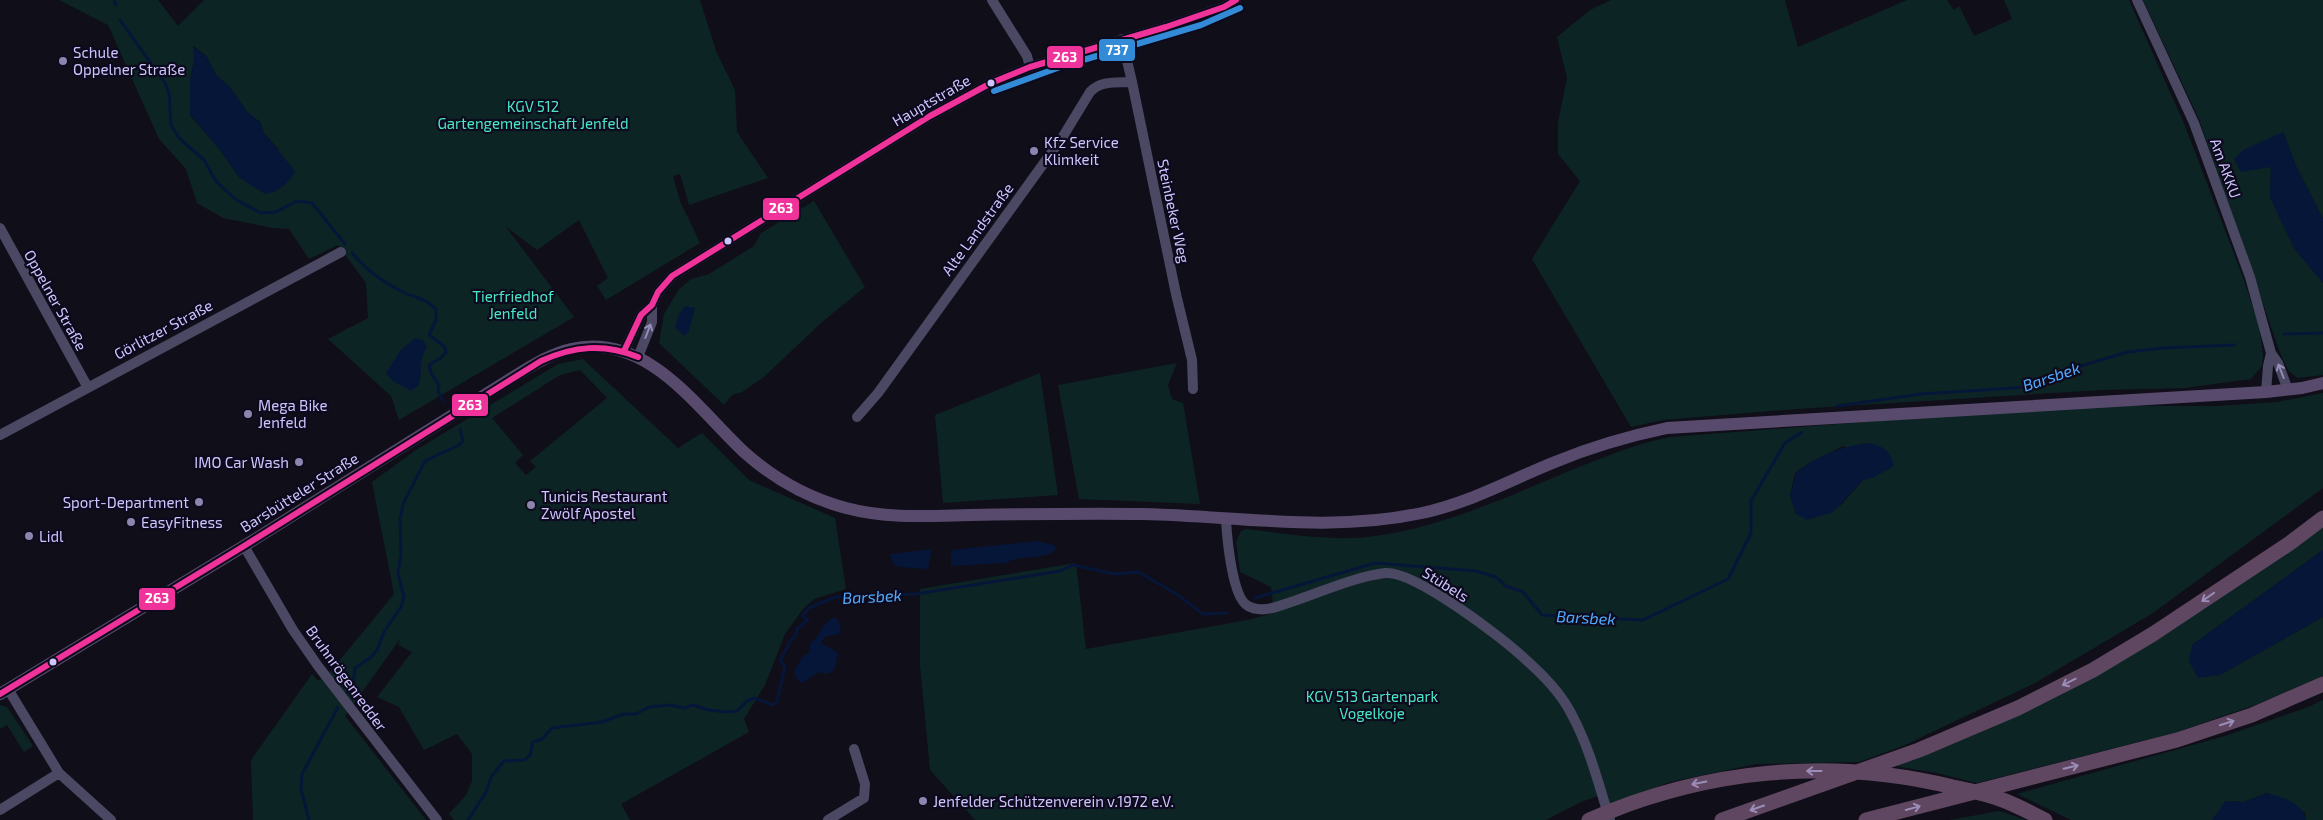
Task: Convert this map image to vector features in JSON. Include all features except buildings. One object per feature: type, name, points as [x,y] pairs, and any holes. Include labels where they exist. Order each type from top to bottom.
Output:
[{"type":"highway","points":[[2248,569],[2323,506]]},
{"type":"highway","points":[[1722,820],[1918,750],[2018,708],[2093,670],[2153,634],[2323,518]]},
{"type":"highway","points":[[1866,820],[2177,740],[2252,715],[2323,684]]},
{"type":"highway","points":[[1589,820],[1670,789],[1748,774],[1782,771],[1841,771],[1914,778],[1997,798],[2038,817]]},
{"type":"main road","name":"Barsbütteler Straße","points":[[4,692],[244,546],[541,361],[554,354],[582,347],[604,347],[624,351],[638,357],[672,381],[746,453],[800,491],[845,508],[896,516],[1146,514],[1226,520],[1332,524],[1376,521],[1420,513],[1488,492],[1580,452],[1620,439],[1667,428],[2266,392],[2323,383]]},
{"type":"street","points":[[992,0],[1027,56],[1030,67]]},
{"type":"street","name":"Hauptstraße","points":[[652,305],[658,292],[672,276],[930,116],[991,83],[1030,67],[1224,7],[1236,0]]},
{"type":"street","name":"Am AKKU","points":[[2137,0],[2194,123],[2250,277],[2271,353],[2278,363],[2288,390]]},
{"type":"street","name":"Steinbeker Weg","points":[[1122,39],[1176,294],[1192,360],[1193,389]]},
{"type":"street","name":"Alte Landstraße","points":[[857,417],[878,392],[1046,160],[1090,92],[1096,86],[1103,83],[1132,82]]},
{"type":"street","name":"Oppelner Straße","points":[[0,228],[87,386]]},
{"type":"street","name":"Görlitzer Straße","points":[[0,435],[87,386],[342,252]]},
{"type":"street","points":[[624,351],[642,316],[652,305]]},
{"type":"street","points":[[638,357],[652,322],[652,305]]},
{"type":"street","name":"Am AKKU","points":[[2266,392],[2271,353]]},
{"type":"street","name":"Stübels","points":[[1226,520],[1228,549],[1238,593],[1245,605],[1258,610],[1275,607],[1367,577],[1387,573],[1412,580],[1445,599],[1504,641],[1540,673],[1574,717],[1610,820]]},
{"type":"street","name":"Bruhnrögenredder","points":[[244,546],[293,630],[318,666],[437,820]]},
{"type":"street","points":[[4,692],[59,773],[111,820]]},
{"type":"street","points":[[828,820],[864,798],[864,784],[854,749]]},
{"type":"street","points":[[0,810],[59,773]]},
{"type":"green space","points":[[59,0],[158,0],[178,26],[204,0],[700,0],[716,51],[735,90],[737,132],[768,178],[689,205],[680,174],[673,176],[680,201],[700,243],[606,300],[597,286],[608,278],[579,220],[537,250],[506,227],[574,317],[399,420],[391,396],[328,339],[368,318],[366,283],[338,245],[309,259],[289,229],[273,228],[223,218],[197,203],[186,169],[159,139],[108,25]],"holes":[[[194,46],[206,56],[217,76],[230,87],[247,112],[260,122],[264,133],[279,150],[240,178],[220,150],[190,115],[190,79],[194,61]]]},
{"type":"green space","points":[[1611,0],[1785,0],[1798,47],[1907,0],[1947,0],[1954,10],[1959,6],[1974,36],[2012,19],[2004,0],[2129,0],[2185,126],[2241,272],[2259,325],[2263,355],[2262,366],[2251,379],[2185,388],[2101,390],[1796,409],[1663,420],[1631,427],[1532,259],[1580,181],[1558,154],[1558,122],[1567,78],[1557,37],[1590,10]]},
{"type":"green space","points":[[2143,0],[2323,0],[2323,219],[2296,166],[2283,132],[2271,167],[2270,197],[2294,248],[2323,283],[2323,375],[2297,378],[2288,370],[2279,350],[2199,119]]},
{"type":"green space","points":[[814,201],[865,287],[822,322],[764,377],[742,392],[732,395],[724,405],[659,343],[664,314],[679,289],[691,279],[709,274],[754,246],[761,233]]},
{"type":"green space","points":[[583,359],[678,448],[702,433],[749,480],[835,518],[846,589],[814,599],[803,609],[785,634],[765,685],[744,719],[749,732],[621,804],[630,820],[454,820],[449,814],[466,795],[472,781],[472,754],[457,734],[424,750],[399,707],[377,697],[412,652],[398,645],[400,639],[345,716],[426,820],[253,820],[251,760],[312,674],[318,681],[331,671],[394,594],[372,482],[416,450],[558,364]],"holes":[[[580,370],[607,398],[530,461],[536,467],[526,475],[515,463],[523,455],[492,418],[560,375]]]},
{"type":"green space","points":[[1177,363],[1168,385],[1172,399],[1183,403],[1200,504],[1079,499],[1058,385]]},
{"type":"green space","points":[[1040,373],[1058,495],[943,503],[935,415]]},
{"type":"green space","name":"KGV 513 Gartenpark Vogelkoje","points":[[2323,393],[2323,488],[2153,613],[2035,683],[1905,745],[1859,762],[1756,764],[1670,782],[1610,804],[1607,793],[1581,802],[1546,820],[975,820],[930,770],[920,665],[920,589],[1076,563],[1086,649],[1247,620],[1274,613],[1271,587],[1240,572],[1236,542],[1241,531],[1246,529],[1310,537],[1343,538],[1359,538],[1400,532],[1474,510],[1618,452],[1670,437],[2070,406],[2216,406],[2277,402]],"holes":[[[1843,446],[1894,465],[1874,477],[1863,480],[1841,505],[1796,514],[1790,496],[1795,473],[1811,462]]]},
{"type":"green space","points":[[2323,522],[2323,550],[2192,645],[2220,675],[2323,617],[2323,676],[2258,704],[2174,733],[1977,783],[1937,773],[1895,766],[1982,731]]},
{"type":"green space","points":[[2323,700],[2323,820],[2306,820],[2305,813],[2267,793],[2244,802],[2226,801],[2212,820],[2071,820],[2017,794],[2225,736]]},
{"type":"green space","points":[[0,705],[7,707],[33,746],[24,752],[7,725],[0,729]]},
{"type":"green space","points":[[1999,811],[2026,820],[1950,820]]},
{"type":"water","points":[[193,46],[206,56],[217,76],[230,87],[247,112],[260,122],[264,133],[295,171],[279,189],[265,194],[240,178],[190,114],[190,79],[194,61]]},
{"type":"water","points":[[2283,132],[2296,166],[2323,219],[2323,283],[2294,248],[2270,197],[2271,167],[2241,172],[2234,159],[2243,150]]},
{"type":"water","points":[[685,306],[695,308],[688,333],[684,336],[675,328],[678,316]]},
{"type":"water","points":[[415,338],[423,340],[427,347],[423,356],[419,385],[411,391],[393,381],[386,373],[400,351]]},
{"type":"water","points":[[1869,443],[1886,450],[1894,466],[1874,477],[1863,480],[1833,512],[1807,520],[1796,514],[1790,496],[1796,473],[1803,467],[1830,453],[1850,446]]},
{"type":"water","points":[[1037,541],[1054,545],[1057,549],[1052,553],[1039,557],[1018,558],[1006,563],[951,566],[951,550]]},
{"type":"water","points":[[932,549],[928,569],[899,567],[893,564],[890,554]]},
{"type":"water","points":[[2323,550],[2323,617],[2220,675],[2198,678],[2189,661],[2192,645]]},
{"type":"water","points":[[836,617],[841,627],[839,634],[825,637],[821,643],[838,653],[834,671],[827,674],[820,672],[802,683],[797,680],[794,671],[803,656],[809,653],[810,643],[827,622]]},
{"type":"water","points":[[2267,793],[2296,805],[2301,809],[2306,820],[2212,820],[2226,801],[2244,802]]},
{"type":"waterway","points":[[114,0],[116,5]]},
{"type":"waterway","points":[[120,20],[165,83],[169,93],[171,125],[179,138],[204,160],[216,181],[235,199],[261,213],[276,212],[297,201],[312,203],[345,244]]},
{"type":"waterway","points":[[352,253],[383,281],[425,301],[436,309],[436,320],[429,335],[445,347],[446,352],[441,358],[429,365],[431,373],[439,385],[438,391],[443,401]]},
{"type":"waterway","name":"Barsbek","points":[[2284,334],[2323,333]]},
{"type":"waterway","name":"Barsbek","points":[[1837,406],[1921,394],[2029,387],[2077,367],[2128,352],[2162,348],[2235,345]]},
{"type":"waterway","points":[[347,693],[353,686],[355,668],[370,658],[377,650],[384,632],[401,607],[404,597],[398,574],[401,553],[400,519],[403,504],[425,461],[459,445],[463,441],[460,429]]},
{"type":"waterway","name":"Barsbek","points":[[1255,598],[1375,563],[1476,571],[1496,577],[1506,586],[1523,592],[1542,615],[1643,620],[1728,579],[1751,533],[1751,501],[1785,443],[1802,432]]},
{"type":"waterway","name":"Barsbek","points":[[468,820],[486,792],[491,777],[504,761],[525,760],[530,755],[533,742],[542,739],[552,728],[602,722],[623,714],[636,714],[649,707],[670,705],[684,708],[693,705],[708,710],[726,712],[737,711],[747,701],[754,698],[773,705],[777,701],[785,667],[780,661],[791,640],[797,634],[797,629],[808,620],[802,616],[809,608],[835,597],[916,594],[1060,571],[1073,565],[1115,574],[1138,572],[1175,593],[1203,614],[1227,613]]},
{"type":"waterway","points":[[309,820],[301,789],[302,774],[338,707]]},
{"type":"transit line","name":"263","points":[[624,351],[641,315],[652,305],[658,292],[672,276],[930,116],[991,83],[1030,67],[1166,27],[1224,7],[1236,0]]},
{"type":"transit line","name":"737","points":[[994,91],[1063,66],[1201,25],[1240,8]]},
{"type":"transit line","name":"263","points":[[0,694],[244,546],[541,361],[565,352],[589,348],[613,350],[638,357]]},
{"type":"place","name":"Schule Oppelner Straße","points":[[63,61]]},
{"type":"place","name":"Kfz Service Klimkeit","points":[[1034,151]]},
{"type":"place","name":"Mega Bike Jenfeld","points":[[248,414]]},
{"type":"place","name":"IMO Car Wash","points":[[299,462]]},
{"type":"place","name":"Sport-Department","points":[[199,502]]},
{"type":"place","name":"Tunicis Restaurant Zwölf Apostel","points":[[531,505]]},
{"type":"place","name":"EasyFitness","points":[[131,522]]},
{"type":"place","name":"Lidl","points":[[29,536]]},
{"type":"place","name":"Jenfelder Schützenverein v.1972 e.V.","points":[[923,801]]},
{"type":"park label","name":"KGV 512 Gartengemeinschaft Jenfeld","points":[[533,114]]},
{"type":"park label","name":"Tierfriedhof Jenfeld","points":[[513,304]]}]
